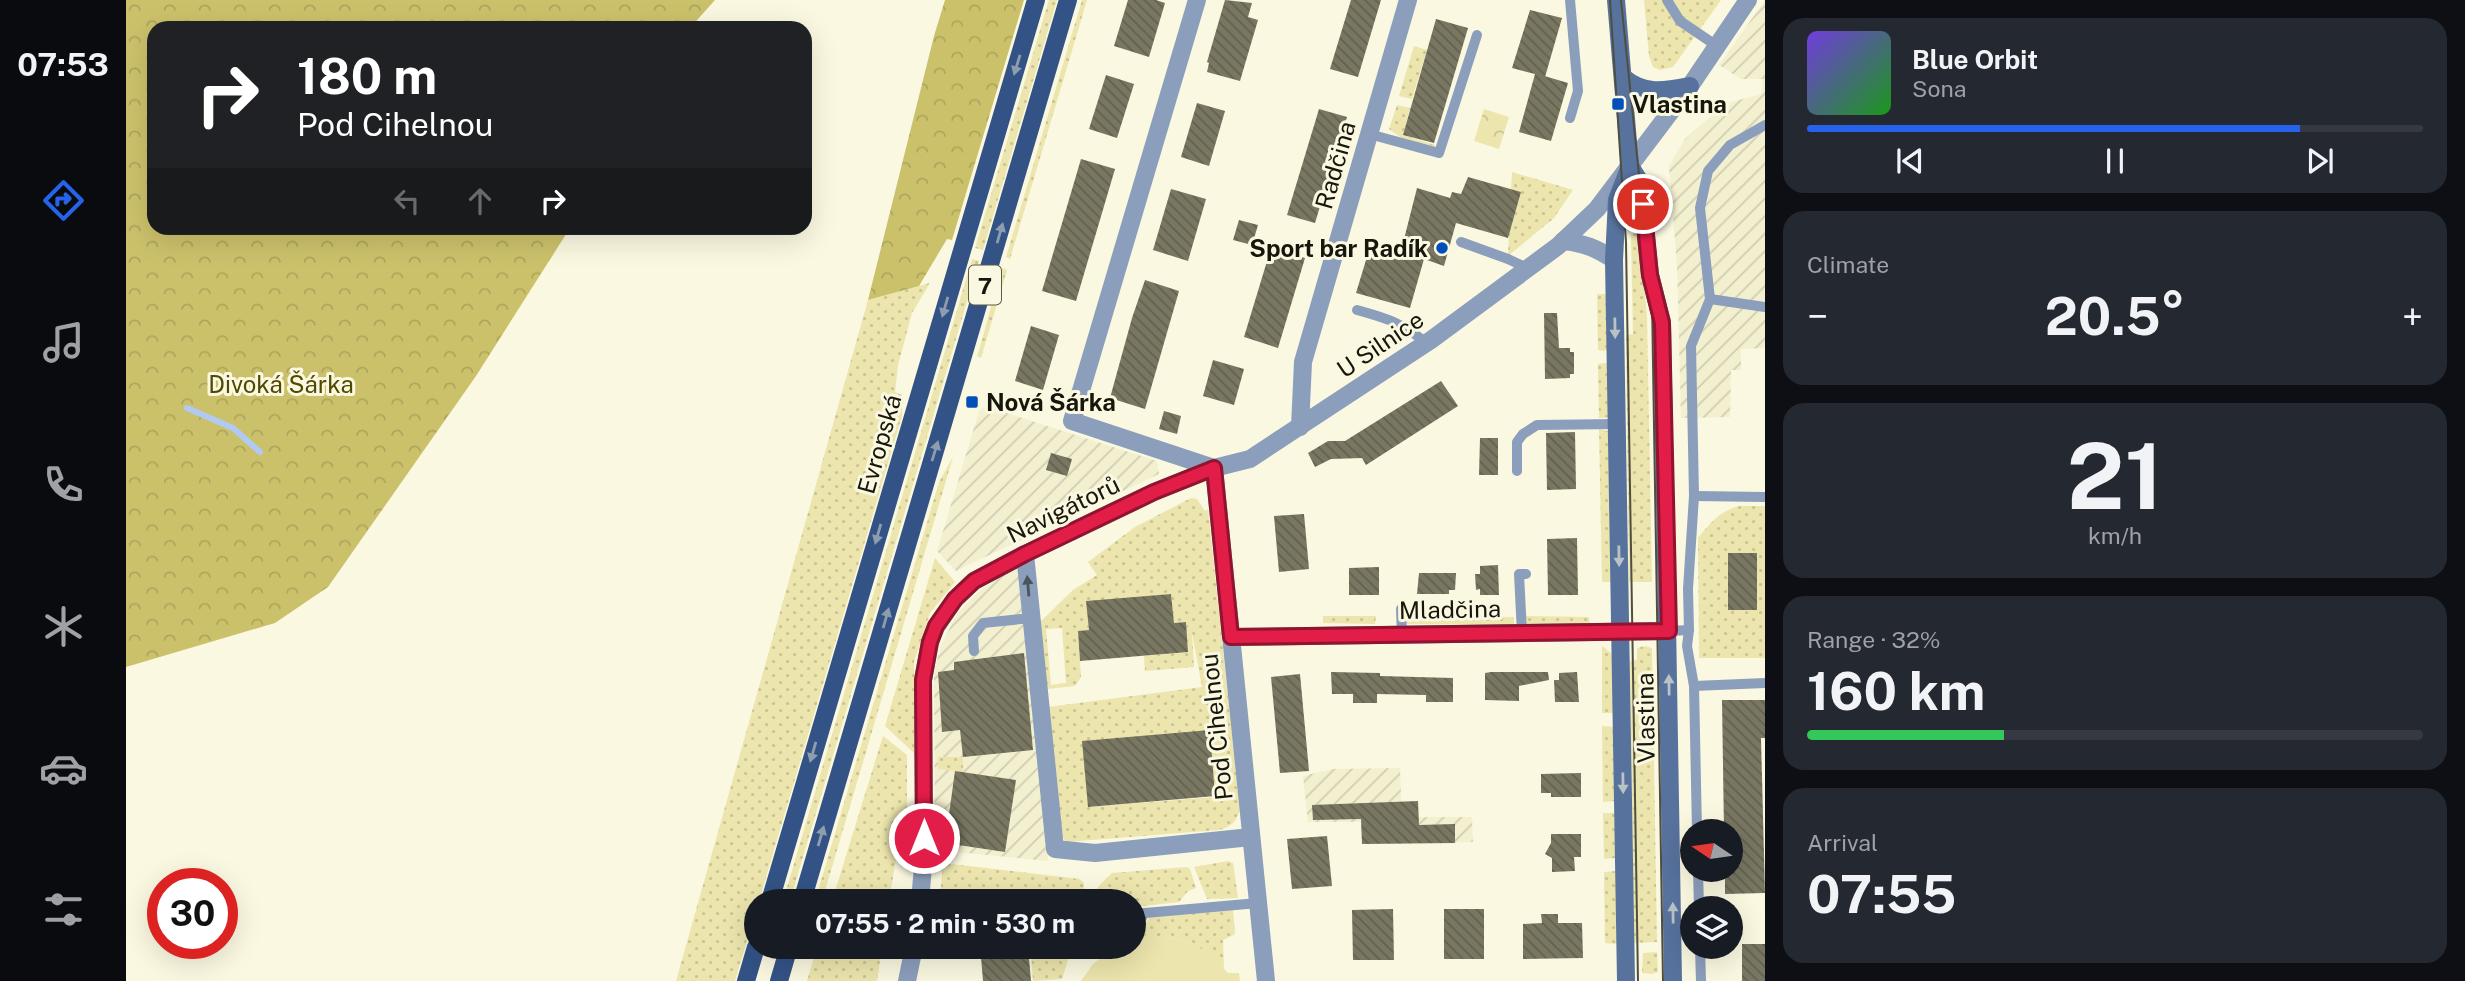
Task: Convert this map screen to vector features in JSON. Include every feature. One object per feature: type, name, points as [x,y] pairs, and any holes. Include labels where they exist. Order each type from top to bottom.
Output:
[{"type":"main road","name":"Evropská","points":[[773,889],[1036,0]]},
{"type":"main road","name":"7","points":[[806,889],[1068,0]]},
{"type":"main road","points":[[746,981],[752,959]]},
{"type":"main road","points":[[779,981],[785,959]]},
{"type":"street","points":[[1197,0],[1072,421],[1214,468]]},
{"type":"street","name":"Radčina","points":[[1300,427],[1303,362],[1408,0]]},
{"type":"street","name":"Vlastina","points":[[1616,0],[1630,166],[1618,200],[1614,260],[1626,981]]},
{"type":"street","name":"U Silnice","points":[[1214,468],[1250,459],[1300,427],[1426,343],[1563,241],[1597,209],[1690,86],[1748,0]]},
{"type":"street","points":[[1623,77],[1649,91],[1690,86]]},
{"type":"street","name":"Vlastina","points":[[1630,166],[1640,182],[1650,275],[1662,323],[1674,981]]},
{"type":"street","points":[[1563,241],[1579,242],[1596,248],[1614,260]]},
{"type":"street","name":"Navigátorů","points":[[920,889],[924,855],[923,680],[930,642],[945,612],[974,581],[1154,492],[1214,468]]},
{"type":"street","name":"Pod Cihelnou","points":[[1214,468],[1266,981]]},
{"type":"street","points":[[1025,554],[1055,849],[1095,853],[1251,837]]},
{"type":"street","name":"Mladčina","points":[[1231,637],[1669,631]]},
{"type":"street","points":[[907,981],[912,959]]},
{"type":"lane","points":[[1570,0],[1578,91],[1570,118]]},
{"type":"lane","points":[[1667,0],[1680,21],[1717,46]]},
{"type":"lane","points":[[1369,134],[1439,153],[1477,35]]},
{"type":"lane","points":[[1698,819],[1694,686],[1688,657],[1688,589],[1695,496],[1691,346],[1710,299],[1700,208],[1708,171],[1730,145],[1765,125]]},
{"type":"lane","points":[[1461,242],[1508,258],[1527,268]]},
{"type":"lane","points":[[1710,299],[1765,307]]},
{"type":"lane","points":[[1357,310],[1392,319],[1426,343]]},
{"type":"lane","points":[[1517,471],[1517,442],[1523,434],[1537,425],[1617,424]]},
{"type":"lane","points":[[1695,496],[1765,497]]},
{"type":"lane","points":[[1522,633],[1519,574],[1526,574]]},
{"type":"lane","points":[[1401,610],[1402,635]]},
{"type":"lane","points":[[974,651],[973,636],[983,623],[1031,618]]},
{"type":"lane","points":[[1669,631],[1689,630]]},
{"type":"lane","points":[[1694,686],[1765,683]]},
{"type":"lane","points":[[1146,913],[1258,903]]},
{"type":"lane","points":[[1700,959],[1701,981]]},
{"type":"shaded area","points":[[1765,0],[1765,348],[1741,349],[1741,370],[1731,370],[1730,417],[1681,418],[1677,266],[1669,166],[1685,139],[1709,118],[1731,102],[1761,94],[1763,79],[1741,79],[1719,65]]},
{"type":"shaded area","points":[[985,406],[1157,461],[1159,474],[956,571],[937,551],[979,411]]},
{"type":"shaded area","points":[[1018,566],[1042,762],[1048,861],[935,850],[934,671],[942,643],[957,614],[979,591]]},
{"type":"shaded area","points":[[1400,768],[1402,817],[1472,817],[1473,842],[1362,844],[1361,822],[1308,822],[1303,776],[1332,769]]},
{"type":"green space","name":"Divoká Šárka","points":[[126,0],[715,0],[696,21],[147,21],[147,235],[566,235],[476,376],[328,587],[275,623],[126,667]]},
{"type":"green space","points":[[945,0],[1024,0],[952,240],[947,239],[919,286],[868,300],[934,36]]},
{"type":"green space","points":[[1049,0],[1057,0],[983,250],[975,248]]},
{"type":"green space","points":[[1082,0],[1087,0],[1010,259],[1006,257]]},
{"type":"green space","points":[[1644,0],[1721,0],[1673,67],[1660,70],[1653,67],[1649,56]]},
{"type":"green space","points":[[1414,46],[1427,50],[1412,99],[1399,96]]},
{"type":"green space","points":[[1397,105],[1410,108],[1403,135],[1435,145],[1434,148],[1403,139],[1389,129]]},
{"type":"green space","points":[[1484,109],[1509,117],[1499,149],[1474,141]]},
{"type":"green space","points":[[1512,172],[1573,190],[1554,218],[1508,256],[1509,234],[1521,192],[1511,189]]},
{"type":"green space","points":[[1640,233],[1647,318],[1652,582],[1629,582],[1626,335],[1633,334],[1631,234]]},
{"type":"green space","points":[[972,259],[979,261],[794,889],[787,889]]},
{"type":"green space","points":[[1002,268],[1007,270],[981,358],[977,356]]},
{"type":"green space","points":[[930,283],[912,313],[898,365],[895,392],[902,395],[902,416],[763,889],[744,889],[744,951],[735,981],[676,981],[868,300]]},
{"type":"green space","points":[[1597,294],[1607,294],[1608,349],[1604,351],[1598,350]]},
{"type":"green space","points":[[1598,364],[1608,364],[1610,417],[1599,418]]},
{"type":"green space","points":[[1599,429],[1610,432],[1612,582],[1602,582]]},
{"type":"green space","points":[[953,457],[826,889],[819,889],[939,482]]},
{"type":"green space","points":[[1191,498],[1197,499],[1205,511],[1208,509],[1240,810],[1232,823],[1219,830],[1066,842],[1060,833],[1048,707],[1202,687],[1192,632],[1194,667],[1145,671],[1144,656],[1188,652],[1186,622],[1174,623],[1171,594],[1087,602],[1089,630],[1078,631],[1081,677],[1075,686],[1046,689],[1040,622],[1073,590],[1097,575],[1088,562],[1135,527]],"holes":[[[1062,628],[1066,683],[1051,685],[1046,629]],[[1212,762],[1215,797],[1088,807]]]},
{"type":"green space","points":[[1739,506],[1765,506],[1765,658],[1699,658],[1698,538],[1716,518]],"holes":[[[1728,553],[1757,553],[1757,609],[1728,609]]]},
{"type":"green space","points":[[935,558],[955,582],[930,613],[914,662],[915,754],[885,726]]},
{"type":"green space","points":[[1323,616],[1376,616],[1375,624],[1323,623]]},
{"type":"green space","points":[[1406,616],[1514,617],[1514,625],[1406,624]]},
{"type":"green space","points":[[1526,616],[1589,617],[1590,625],[1526,624]]},
{"type":"green space","points":[[1602,646],[1611,653],[1613,660],[1613,713],[1602,713]]},
{"type":"green space","points":[[1637,648],[1652,648],[1657,942],[1634,943],[1630,661],[1637,660]]},
{"type":"green space","points":[[1602,726],[1614,727],[1615,801],[1603,802]]},
{"type":"green space","points":[[883,736],[907,755],[907,824],[897,853],[891,889],[836,889]]},
{"type":"green space","points":[[938,757],[963,757],[963,772],[938,769]]},
{"type":"green space","points":[[1603,813],[1615,813],[1616,858],[1604,859]]},
{"type":"green space","points":[[1228,861],[1233,863],[1238,898],[1207,899],[1194,867]]},
{"type":"green space","points":[[943,863],[1079,879],[1084,883],[1084,889],[941,889]]},
{"type":"green space","points":[[1187,867],[1196,888],[1188,891],[1179,902],[1146,906],[1146,889],[1097,889],[1112,873]]},
{"type":"green space","points":[[1616,871],[1617,944],[1605,943],[1604,872]]},
{"type":"green space","points":[[1233,910],[1235,934],[1223,940],[1224,969],[1195,945],[1174,938],[1146,938],[1146,923],[1153,912]]},
{"type":"green space","points":[[1146,937],[1176,939],[1195,945],[1228,973],[1239,973],[1240,981],[1081,981],[1100,959],[1146,959]]},
{"type":"green space","points":[[1657,952],[1658,972],[1642,973],[1643,953]]},
{"type":"green space","points":[[813,959],[880,959],[877,981],[807,981]]},
{"type":"green space","points":[[1031,959],[1068,959],[1062,979],[1033,981]]},
{"type":"building","points":[[1128,0],[1156,0],[1165,3],[1149,57],[1114,46]]},
{"type":"building","points":[[1225,0],[1252,3],[1248,17],[1258,20],[1240,81],[1207,72],[1207,62]]},
{"type":"building","points":[[1351,0],[1381,0],[1358,77],[1330,69]]},
{"type":"building","points":[[1530,10],[1562,18],[1545,76],[1568,83],[1551,141],[1519,132],[1535,74],[1512,68]]},
{"type":"building","points":[[1436,19],[1468,28],[1434,143],[1403,135]]},
{"type":"building","points":[[1106,75],[1134,84],[1117,138],[1089,129]]},
{"type":"building","points":[[1197,103],[1225,111],[1209,166],[1181,157]]},
{"type":"building","points":[[1319,109],[1347,117],[1315,223],[1287,215]]},
{"type":"building","points":[[1081,159],[1115,169],[1076,301],[1042,291]]},
{"type":"building","points":[[1468,177],[1521,192],[1508,238],[1456,223],[1444,266],[1424,259],[1410,308],[1356,293],[1370,247],[1400,255],[1417,188],[1450,198],[1452,192],[1461,194]]},
{"type":"building","points":[[1171,189],[1206,199],[1188,261],[1153,250]]},
{"type":"building","points":[[1239,220],[1258,225],[1252,245],[1233,240]]},
{"type":"building","points":[[1271,248],[1305,258],[1278,348],[1244,337]]},
{"type":"building","points":[[1145,280],[1179,291],[1145,409],[1110,398]]},
{"type":"building","points":[[1544,313],[1557,313],[1559,348],[1570,348],[1570,352],[1574,352],[1574,374],[1570,374],[1570,378],[1545,379]]},
{"type":"building","points":[[1031,326],[1059,335],[1043,390],[1015,381]]},
{"type":"building","points":[[1213,360],[1244,369],[1234,405],[1203,396]]},
{"type":"building","points":[[1441,381],[1458,406],[1366,465],[1362,458],[1331,459],[1315,467],[1308,453],[1328,441],[1345,441]]},
{"type":"building","points":[[1164,411],[1181,416],[1177,434],[1159,429]]},
{"type":"building","points":[[1575,432],[1576,489],[1547,490],[1546,433]]},
{"type":"building","points":[[1480,438],[1498,438],[1498,475],[1479,475]]},
{"type":"building","points":[[1051,453],[1072,459],[1067,476],[1046,470]]},
{"type":"building","points":[[1304,514],[1309,569],[1279,572],[1274,516]]},
{"type":"building","points":[[1577,538],[1578,595],[1548,595],[1547,539]]},
{"type":"building","points":[[1728,553],[1757,553],[1757,610],[1728,610]]},
{"type":"building","points":[[1498,565],[1499,595],[1480,595],[1480,589],[1476,590],[1475,574],[1480,574],[1480,566]]},
{"type":"building","points":[[1379,567],[1379,595],[1349,595],[1349,568]]},
{"type":"building","points":[[1419,573],[1456,573],[1455,590],[1449,590],[1449,594],[1417,594]]},
{"type":"building","points":[[1171,594],[1174,623],[1186,622],[1188,652],[1080,661],[1078,631],[1089,630],[1086,601]]},
{"type":"building","points":[[1024,653],[1033,750],[963,757],[960,730],[942,732],[938,672],[954,670],[954,662]]},
{"type":"building","points":[[1331,672],[1453,678],[1453,702],[1426,702],[1426,695],[1377,694],[1377,703],[1353,703],[1353,694],[1332,694]]},
{"type":"building","points":[[1548,672],[1549,680],[1519,686],[1519,701],[1485,700],[1485,673]]},
{"type":"building","points":[[1577,672],[1579,702],[1555,702],[1554,680],[1559,680],[1559,673]]},
{"type":"building","points":[[1300,674],[1309,771],[1280,773],[1271,677]]},
{"type":"building","points":[[1722,700],[1765,700],[1765,738],[1761,738],[1765,893],[1725,894],[1725,882],[1743,882],[1743,819],[1724,819]]},
{"type":"building","points":[[1210,730],[1215,796],[1088,807],[1082,741]]},
{"type":"building","points":[[955,771],[1016,780],[1005,852],[945,843]]},
{"type":"building","points":[[1581,773],[1581,797],[1551,797],[1551,793],[1541,793],[1541,774]]},
{"type":"building","points":[[1418,801],[1419,825],[1455,824],[1455,843],[1362,844],[1361,819],[1313,820],[1312,805]]},
{"type":"building","points":[[1551,834],[1581,834],[1581,857],[1574,857],[1575,871],[1552,872],[1552,858],[1545,854],[1551,843]]},
{"type":"building","points":[[1327,836],[1332,886],[1292,889],[1287,839]]},
{"type":"building","points":[[1393,909],[1394,960],[1353,960],[1352,910]]},
{"type":"building","points":[[1444,909],[1484,909],[1484,959],[1444,959]]},
{"type":"building","points":[[1541,914],[1558,914],[1558,923],[1582,923],[1583,958],[1523,959],[1523,924],[1542,923]]},
{"type":"building","points":[[1743,944],[1765,944],[1765,981],[1742,981]]},
{"type":"building","points":[[981,959],[1029,959],[1031,981],[983,981]]},
{"type":"waterway","points":[[187,408],[233,428],[260,452]]},
{"type":"tram line","points":[[1610,0],[1626,242],[1638,981]]},
{"type":"tram line","points":[[1621,0],[1652,301],[1663,981]]},
{"type":"place","name":"Vlastina","points":[[1618,104]]},
{"type":"place","name":"Sport bar Radík","points":[[1442,248]]},
{"type":"place","name":"Nová Šárka","points":[[972,402]]},
{"type":"route","points":[[924,838],[923,680],[936,626],[955,599],[974,581],[1025,554],[1154,492],[1214,468],[1231,637],[1669,631],[1662,323],[1650,275],[1643,204]]}]
